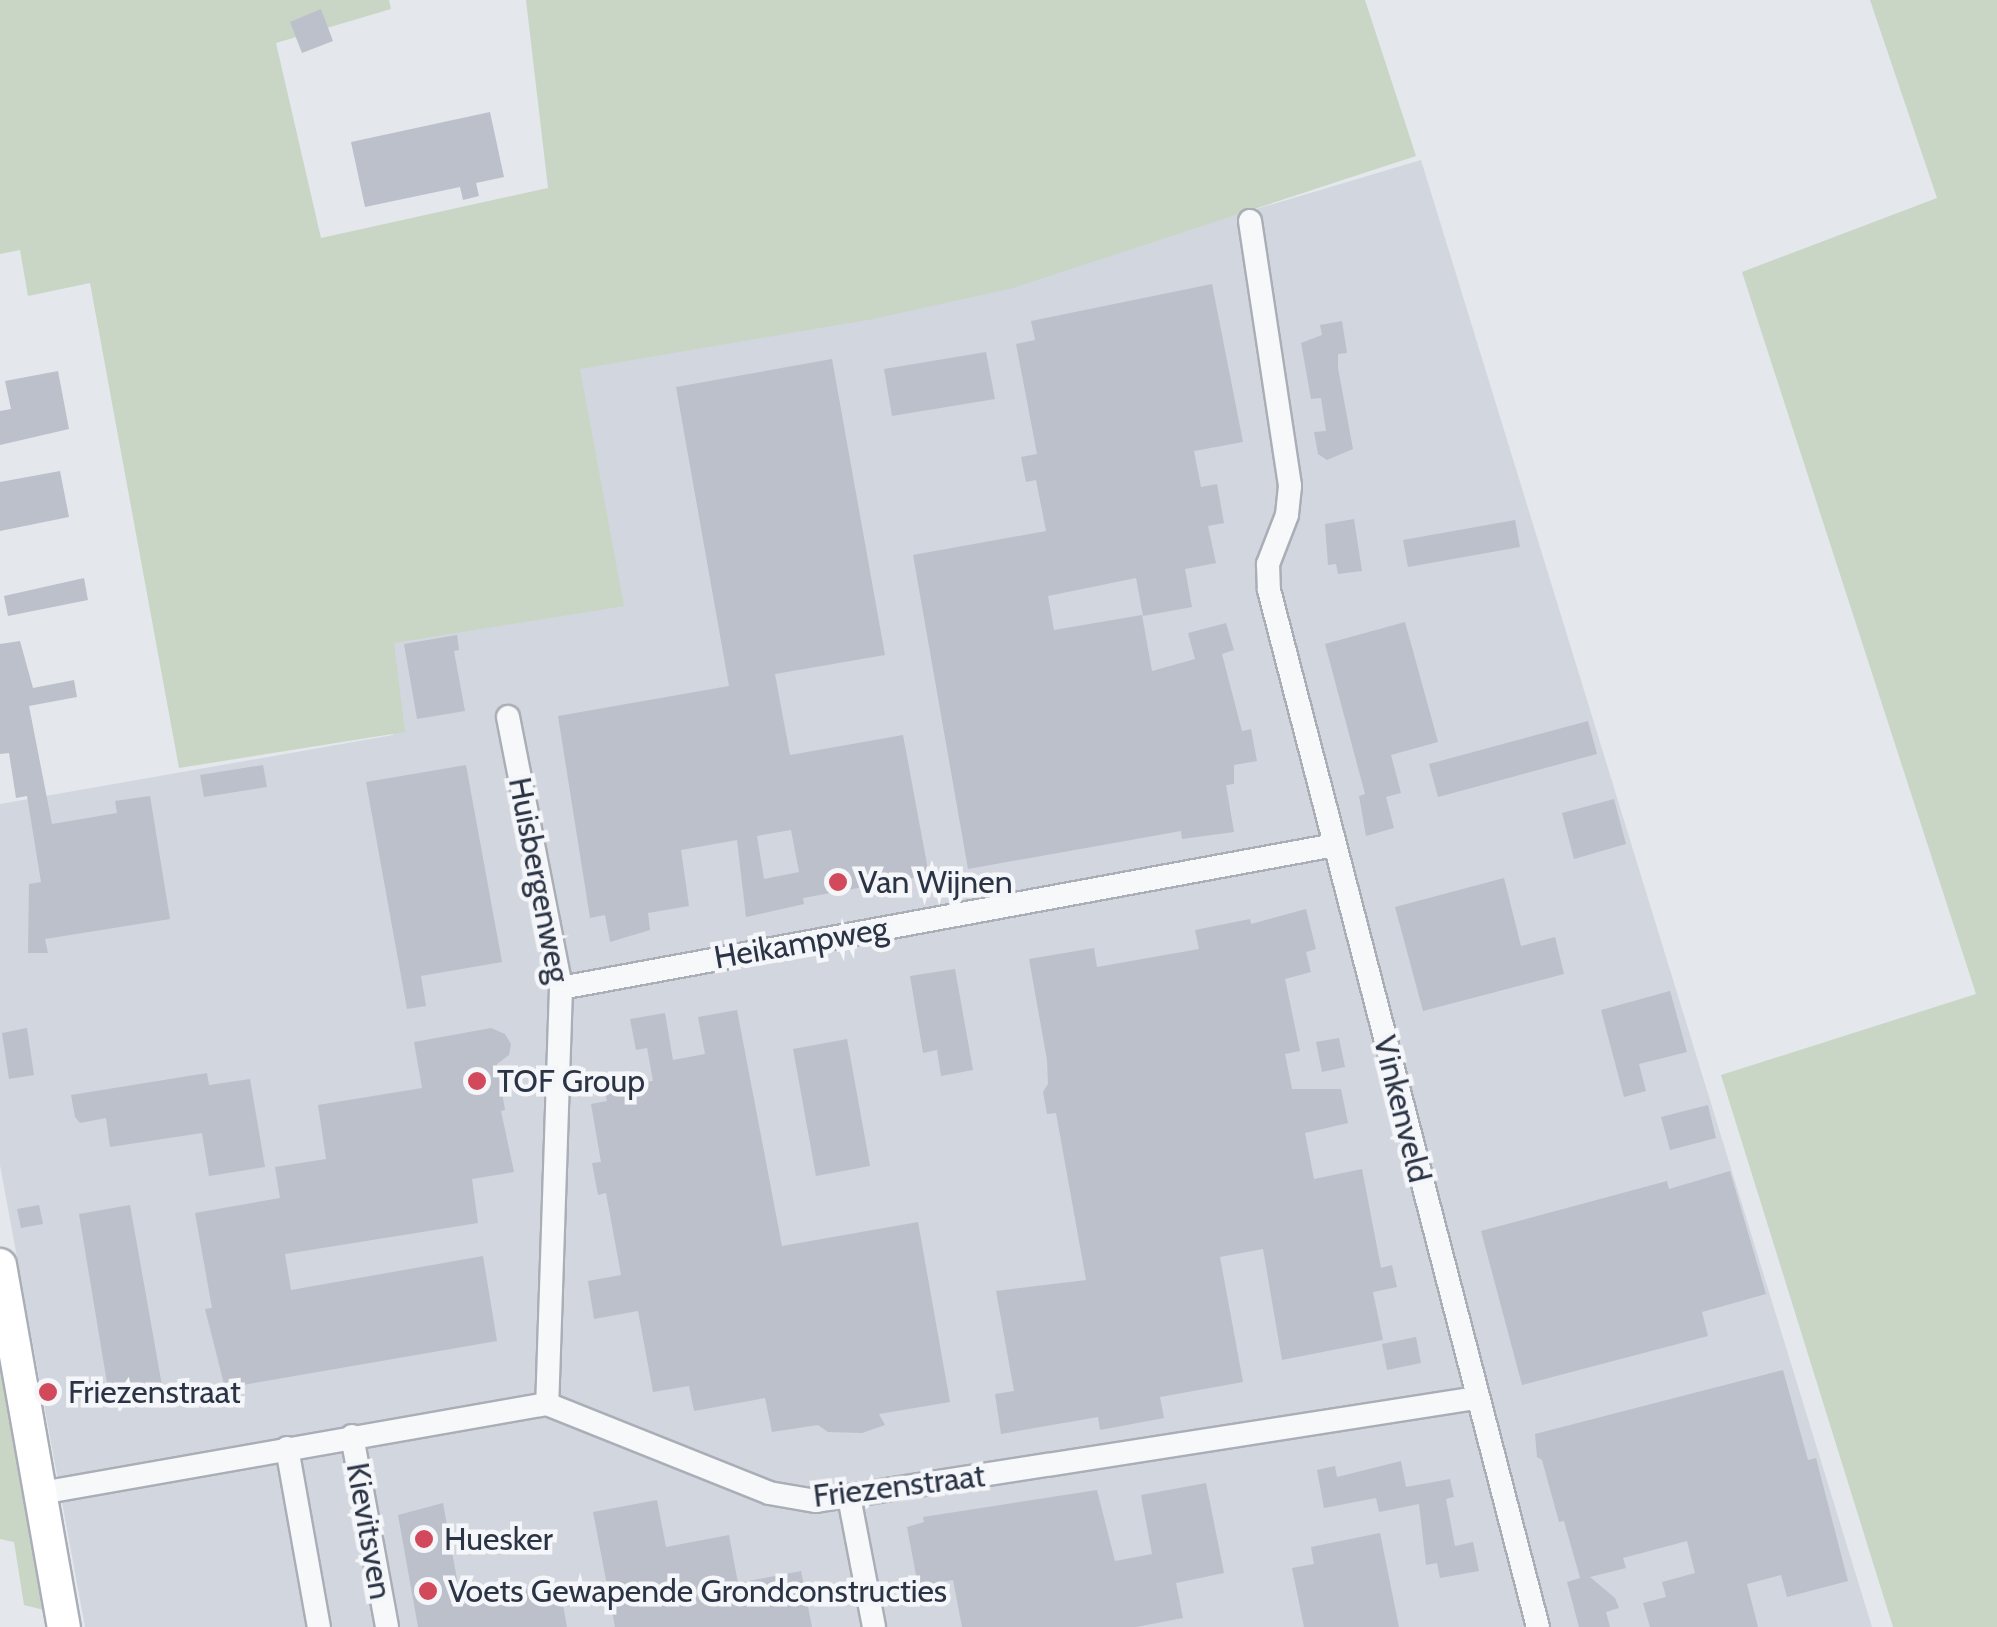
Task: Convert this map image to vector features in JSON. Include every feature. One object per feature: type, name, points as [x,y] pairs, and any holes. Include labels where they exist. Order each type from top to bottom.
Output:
[{"type":"street","name":"Vinkenveld","points":[[1250,220],[1290,486],[1287,515],[1268,564],[1269,590],[1538,1627]]},
{"type":"street","name":"Huisbergenweg","points":[[508,717],[561,988],[547,1404]]},
{"type":"street","name":"Heikampweg","points":[[561,988],[1335,845]]},
{"type":"street","points":[[0,1265],[64,1627]]},
{"type":"street","name":"Friezenstraat","points":[[547,1404],[769,1493],[816,1502],[1476,1398]]},
{"type":"street","points":[[42,1492],[547,1404]]},
{"type":"street","name":"Kievitsven","points":[[352,1436],[387,1627]]},
{"type":"street","name":"Kievitsven","points":[[287,1448],[319,1627]]},
{"type":"street","points":[[849,1497],[874,1627]]},
{"type":"shaded area","points":[[1421,160],[1872,1627],[85,1627],[0,1165],[0,804],[393,735],[393,629],[575,364],[981,291]]},
{"type":"green space","points":[[0,0],[389,0],[391,9],[276,43],[321,238],[548,188],[526,0],[1365,0],[1416,156],[1013,288],[873,319],[580,369],[624,606],[394,643],[405,732],[179,768],[90,283],[28,296],[20,250],[0,254]]},
{"type":"green space","points":[[1870,0],[1997,0],[1997,1627],[1893,1627],[1721,1075],[1976,994],[1742,272],[1937,198]]},
{"type":"green space","points":[[0,1364],[44,1610],[24,1605],[14,1542],[0,1539]]},
{"type":"building","points":[[321,9],[333,41],[302,53],[290,22]]},
{"type":"building","points":[[490,112],[504,177],[476,183],[479,196],[463,200],[460,187],[365,207],[351,142]]},
{"type":"building","points":[[1212,284],[1243,442],[1194,451],[1201,487],[1217,484],[1224,523],[1208,526],[1216,563],[1185,569],[1192,607],[1143,616],[1136,578],[1048,596],[1054,630],[1142,615],[1152,671],[1195,659],[1188,633],[1226,623],[1234,650],[1222,654],[1242,731],[1251,729],[1257,761],[1234,765],[1234,784],[1226,785],[1234,832],[1182,839],[1181,831],[968,869],[913,555],[1046,531],[1036,480],[1026,482],[1021,457],[1037,454],[1016,344],[1035,340],[1031,321]]},
{"type":"building","points":[[1342,321],[1347,353],[1338,354],[1338,368],[1353,449],[1327,460],[1318,454],[1314,432],[1326,431],[1321,398],[1311,399],[1301,343],[1322,335],[1320,325]]},
{"type":"building","points":[[986,352],[995,399],[892,416],[884,369]]},
{"type":"building","points":[[832,359],[885,655],[775,674],[790,755],[903,735],[929,875],[803,898],[804,904],[746,917],[737,840],[681,850],[689,906],[648,913],[650,930],[610,942],[605,915],[590,918],[558,716],[729,686],[676,387]],"holes":[[[791,830],[799,872],[764,879],[757,836]]]},
{"type":"building","points":[[58,371],[69,429],[0,445],[0,411],[11,409],[5,381]]},
{"type":"building","points":[[60,471],[69,517],[0,531],[0,482]]},
{"type":"building","points":[[1354,519],[1362,571],[1338,574],[1336,564],[1328,565],[1325,524]]},
{"type":"building","points":[[1515,520],[1520,547],[1408,567],[1403,540]]},
{"type":"building","points":[[84,578],[88,600],[8,616],[4,596]]},
{"type":"building","points":[[1405,622],[1438,742],[1391,755],[1401,793],[1386,797],[1394,828],[1366,836],[1359,796],[1365,794],[1325,644]]},
{"type":"building","points":[[457,635],[459,650],[454,651],[465,711],[417,719],[404,644]]},
{"type":"building","points":[[20,641],[33,688],[74,680],[77,697],[29,706],[52,824],[117,813],[115,801],[150,796],[170,919],[45,939],[48,953],[28,953],[29,884],[41,882],[27,796],[16,798],[9,753],[0,754],[0,644]]},
{"type":"building","points":[[1588,721],[1597,754],[1438,797],[1429,764]]},
{"type":"building","points":[[263,765],[267,787],[204,797],[200,775]]},
{"type":"building","points":[[466,765],[502,962],[421,976],[426,1006],[407,1009],[366,782]]},
{"type":"building","points":[[1614,799],[1626,844],[1574,859],[1562,813]]},
{"type":"building","points":[[1504,878],[1521,946],[1555,937],[1564,974],[1423,1011],[1395,907]]},
{"type":"building","points":[[1306,909],[1316,949],[1306,952],[1311,972],[1285,979],[1300,1051],[1285,1054],[1292,1089],[1341,1089],[1348,1123],[1305,1133],[1314,1179],[1362,1169],[1381,1268],[1392,1265],[1397,1287],[1373,1292],[1383,1340],[1282,1360],[1263,1249],[1220,1257],[1243,1382],[1160,1397],[1164,1418],[1100,1430],[1098,1417],[1001,1434],[995,1394],[1014,1391],[996,1291],[1086,1280],[1056,1113],[1047,1114],[1043,1092],[1048,1084],[1047,1060],[1029,959],[1094,948],[1097,967],[1199,949],[1195,930],[1250,919],[1251,924]]},
{"type":"building","points":[[955,969],[973,1070],[941,1076],[937,1050],[923,1053],[910,976]]},
{"type":"building","points":[[1670,991],[1687,1052],[1639,1064],[1646,1091],[1624,1097],[1601,1010]]},
{"type":"building","points":[[737,1010],[782,1246],[918,1222],[950,1402],[879,1414],[885,1425],[862,1433],[828,1432],[818,1425],[772,1432],[765,1398],[694,1411],[689,1386],[653,1392],[638,1311],[594,1319],[588,1281],[621,1275],[606,1193],[598,1195],[592,1163],[601,1162],[591,1104],[607,1101],[604,1087],[653,1081],[647,1048],[636,1050],[630,1019],[665,1013],[673,1060],[705,1054],[698,1017]]},
{"type":"building","points":[[27,1028],[34,1075],[9,1079],[2,1033]]},
{"type":"building","points":[[491,1028],[505,1034],[511,1044],[509,1055],[497,1064],[505,1110],[501,1111],[514,1172],[472,1179],[478,1223],[285,1254],[291,1290],[483,1256],[497,1341],[225,1388],[205,1309],[212,1308],[195,1213],[280,1198],[275,1167],[326,1159],[318,1105],[422,1088],[414,1042]]},
{"type":"building","points":[[1339,1038],[1345,1067],[1322,1072],[1316,1042]]},
{"type":"building","points":[[847,1039],[870,1166],[816,1176],[793,1049]]},
{"type":"building","points":[[207,1073],[209,1085],[250,1079],[265,1167],[209,1176],[202,1133],[110,1147],[106,1118],[80,1123],[75,1117],[71,1095]]},
{"type":"building","points":[[1708,1105],[1716,1138],[1670,1150],[1661,1117]]},
{"type":"building","points":[[1730,1171],[1766,1294],[1702,1312],[1708,1336],[1522,1385],[1481,1231],[1667,1181],[1669,1189]]},
{"type":"building","points":[[39,1205],[43,1224],[21,1228],[17,1209]]},
{"type":"building","points":[[130,1205],[164,1397],[111,1407],[79,1214]]},
{"type":"building","points":[[1416,1337],[1421,1363],[1387,1370],[1382,1344]]},
{"type":"building","points":[[1783,1370],[1808,1460],[1816,1458],[1848,1581],[1787,1597],[1781,1575],[1747,1584],[1758,1627],[1650,1627],[1643,1603],[1666,1597],[1662,1582],[1695,1573],[1687,1541],[1623,1558],[1626,1568],[1590,1577],[1615,1598],[1619,1608],[1606,1612],[1610,1627],[1579,1627],[1567,1582],[1580,1578],[1564,1521],[1559,1522],[1542,1460],[1537,1457],[1535,1434]]},
{"type":"building","points":[[1401,1461],[1406,1487],[1450,1479],[1454,1497],[1446,1499],[1455,1546],[1473,1542],[1479,1571],[1440,1578],[1437,1563],[1426,1565],[1419,1504],[1379,1512],[1376,1498],[1324,1508],[1317,1470],[1335,1466],[1337,1477]]},
{"type":"building","points":[[1206,1483],[1224,1573],[1176,1583],[1183,1618],[1136,1627],[962,1627],[953,1580],[918,1586],[907,1527],[924,1522],[923,1517],[1097,1490],[1115,1561],[1152,1554],[1141,1495]]},
{"type":"building","points":[[657,1500],[666,1547],[729,1535],[738,1583],[801,1571],[812,1627],[615,1627],[593,1512]]},
{"type":"building","points":[[443,1503],[461,1601],[559,1583],[567,1627],[418,1627],[398,1515]]},
{"type":"building","points":[[1380,1533],[1399,1627],[1304,1627],[1292,1568],[1314,1564],[1311,1547]]},
{"type":"place","name":"Van Wijnen","points":[[838,882]]},
{"type":"place","name":"TOF Group","points":[[477,1081]]},
{"type":"place","name":"Friezenstraat","points":[[48,1392]]},
{"type":"place","name":"Huesker","points":[[424,1539]]},
{"type":"place","name":"Voets Gewapende Grondconstructies","points":[[428,1591]]}]
